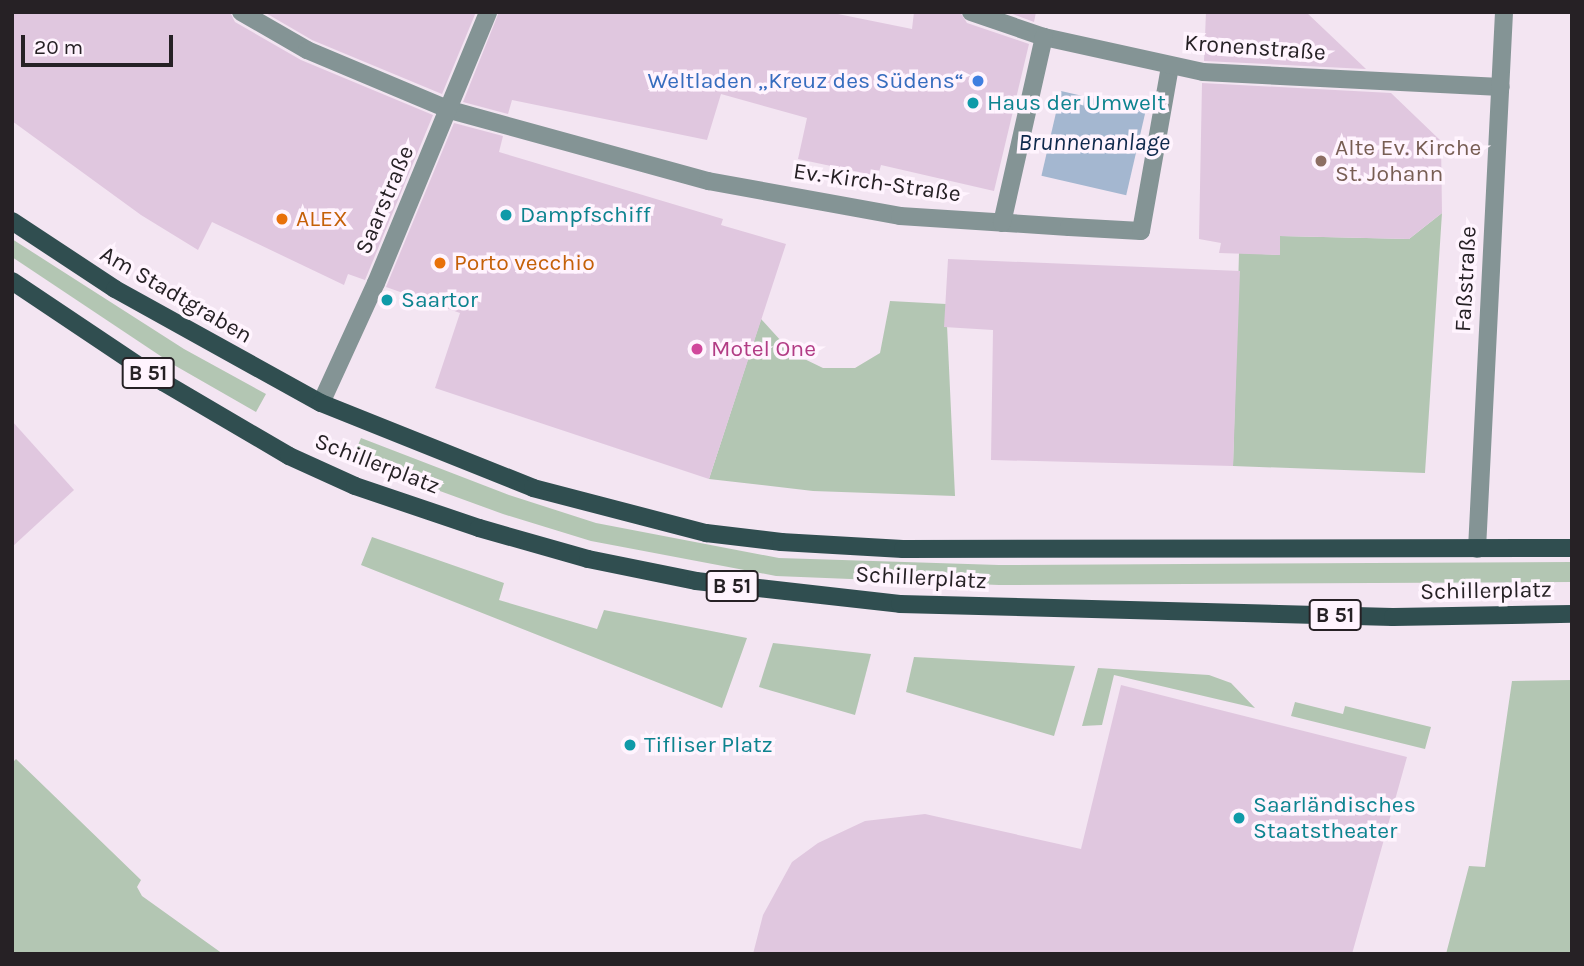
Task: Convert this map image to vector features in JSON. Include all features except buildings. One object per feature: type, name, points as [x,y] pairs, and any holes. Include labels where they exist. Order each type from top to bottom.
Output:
[{"type":"main road","name":"Am Stadtgraben","points":[[12,221],[115,289],[321,403]]},
{"type":"main road","name":"Schillerplatz","points":[[12,281],[174,389],[289,456],[355,486],[479,528],[588,559],[775,592],[900,604],[1393,617],[1572,614]]},
{"type":"main road","name":"Schillerplatz","points":[[321,403],[449,457],[586,504],[706,533],[781,542],[970,550],[1572,548]]},
{"type":"street","name":"Ev.-Kirch-Straße","points":[[241,12],[330,61],[450,110],[751,190],[900,216],[1002,223],[1141,231],[1170,66]]},
{"type":"street","name":"Saarstraße","points":[[321,403],[450,110],[488,12]]},
{"type":"street","name":"Kronenstraße","points":[[971,12],[1044,37],[1203,72],[1501,87]]},
{"type":"street","name":"Faßstraße","points":[[1478,549],[1504,12]]},
{"type":"street","points":[[1002,223],[1044,37]]},
{"type":"green space","points":[[1442,213],[1425,473],[1233,466],[1239,253],[1280,255],[1280,236],[1409,239]]},
{"type":"green space","points":[[12,239],[184,349],[266,394],[256,412],[174,365],[12,257]]},
{"type":"green space","points":[[890,301],[946,304],[955,496],[813,491],[709,479],[761,319],[792,353],[823,368],[855,368],[880,353]]},
{"type":"green space","points":[[361,438],[509,495],[596,523],[779,558],[999,565],[1572,562],[1572,582],[999,585],[776,576],[591,541],[503,514],[352,459]]},
{"type":"green space","points":[[372,537],[504,583],[499,600],[597,629],[604,610],[747,638],[722,708],[361,565]]},
{"type":"green space","points":[[773,643],[871,654],[855,715],[759,687]]},
{"type":"green space","points":[[914,657],[1075,666],[1054,736],[906,692]]},
{"type":"green space","points":[[1098,668],[1209,675],[1231,683],[1255,708],[1114,675],[1102,725],[1082,726]]},
{"type":"green space","points":[[1572,680],[1572,954],[1446,954],[1469,866],[1485,867],[1512,681]]},
{"type":"green space","points":[[1295,702],[1343,714],[1345,706],[1431,727],[1425,749],[1291,716]]},
{"type":"green space","points":[[16,759],[141,880],[137,887],[142,896],[223,954],[12,954],[12,763]]},
{"type":"water","name":"Brunnenanlage","points":[[1061,91],[1146,111],[1126,195],[1041,176]]},
{"type":"place","name":"Weltladen „Kreuz des Südens“","points":[[978,81]]},
{"type":"place","name":"Haus der Umwelt","points":[[973,103]]},
{"type":"place","name":"Alte Ev. Kirche St. Johann","points":[[1321,161]]},
{"type":"place","name":"Dampfschiff","points":[[506,215]]},
{"type":"place","name":"ALEX","points":[[282,219]]},
{"type":"place","name":"Porto vecchio","points":[[440,263]]},
{"type":"place","name":"Saartor","points":[[387,300]]},
{"type":"place","name":"Motel One","points":[[697,349]]},
{"type":"place","name":"Tifliser Platz","points":[[630,745]]},
{"type":"place","name":"Saarländisches Staatstheater","points":[[1239,818]]}]
